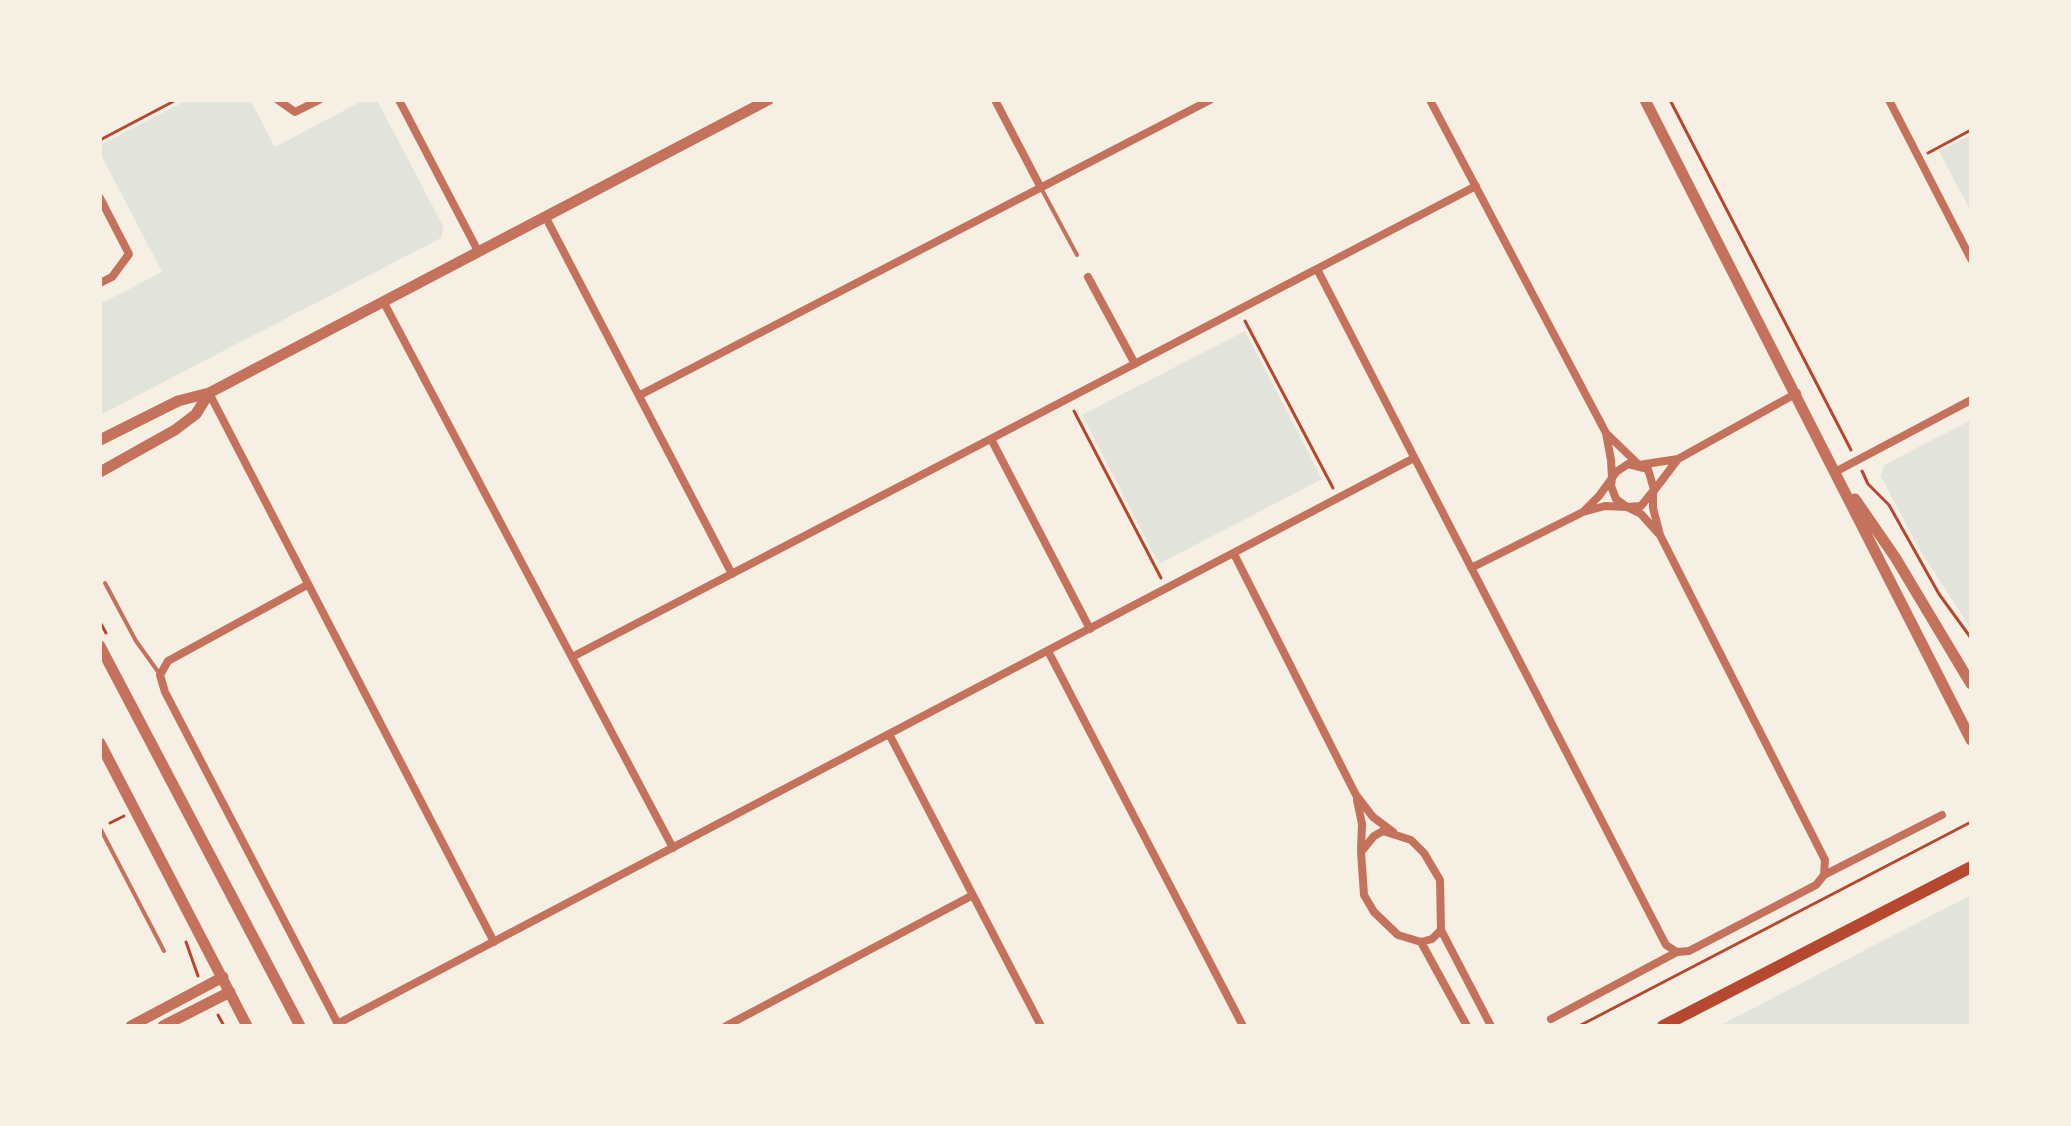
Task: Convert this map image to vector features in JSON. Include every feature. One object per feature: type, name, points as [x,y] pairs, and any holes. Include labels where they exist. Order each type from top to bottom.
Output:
[{"type":"main road","points":[[1663,1026],[1971,867]]},
{"type":"street","points":[[278,100],[295,112],[319,100]]},
{"type":"street","points":[[399,100],[478,251]]},
{"type":"street","points":[[100,440],[178,401],[209,393],[768,100]]},
{"type":"street","points":[[995,100],[1041,188]]},
{"type":"street","points":[[640,395],[1210,100]]},
{"type":"street","points":[[1430,100],[1606,433],[1652,475],[1653,508],[1660,535],[1825,860],[1824,875]]},
{"type":"street","points":[[1645,100],[1797,393],[1971,740]]},
{"type":"street","points":[[1889,100],[1971,259]]},
{"type":"street","points":[[574,656],[1476,186]]},
{"type":"street","points":[[100,198],[129,254],[112,277],[100,283]]},
{"type":"street","points":[[545,216],[732,574]]},
{"type":"street","points":[[1317,269],[1666,945],[1677,952]]},
{"type":"street","points":[[1088,277],[1135,364]]},
{"type":"street","points":[[383,301],[574,656],[673,848]]},
{"type":"street","points":[[100,472],[175,430],[196,414],[209,393]]},
{"type":"street","points":[[209,393],[494,942]]},
{"type":"street","points":[[1583,512],[1621,467],[1678,459],[1797,393]]},
{"type":"street","points":[[1837,476],[1857,461],[1971,400]]},
{"type":"street","points":[[1606,433],[1612,493],[1627,507],[1641,514],[1660,535]]},
{"type":"street","points":[[991,439],[1090,629]]},
{"type":"street","points":[[307,585],[168,661],[160,675],[165,692],[338,1025],[1414,458]]},
{"type":"street","points":[[1471,568],[1583,512],[1605,506],[1641,506],[1678,459]]},
{"type":"street","points":[[1837,476],[1895,557],[1971,684]]},
{"type":"street","points":[[1234,554],[1356,795],[1373,817],[1393,832],[1411,840],[1424,853],[1440,880],[1441,930],[1491,1026]]},
{"type":"street","points":[[100,646],[300,1026]]},
{"type":"street","points":[[1048,651],[1243,1026]]},
{"type":"street","points":[[889,734],[1041,1026]]},
{"type":"street","points":[[100,743],[247,1026]]},
{"type":"street","points":[[1356,795],[1362,824],[1360,880],[1374,912],[1398,935],[1421,942],[1467,1026]]},
{"type":"street","points":[[1551,1019],[1677,952],[1689,951],[1816,885],[1824,875],[1942,815]]},
{"type":"street","points":[[1361,852],[1374,836],[1393,832]]},
{"type":"street","points":[[726,1026],[973,895]]},
{"type":"street","points":[[1421,942],[1441,930]]},
{"type":"street","points":[[131,1026],[223,977]]},
{"type":"street","points":[[163,1026],[230,992]]},
{"type":"lane","points":[[1041,188],[1077,255]]},
{"type":"lane","points":[[105,583],[136,641],[160,675]]},
{"type":"lane","points":[[100,828],[164,951]]},
{"type":"path","points":[[100,140],[176,100]]},
{"type":"path","points":[[1670,100],[1868,484],[1889,505],[1939,594],[1971,638]]},
{"type":"path","points":[[1919,158],[1971,130]]},
{"type":"path","points":[[1240,309],[1338,498]]},
{"type":"path","points":[[1068,399],[1167,589]]},
{"type":"path","points":[[100,828],[134,810]]},
{"type":"path","points":[[1579,1026],[1971,822]]},
{"type":"shaded area","points":[[187,100],[250,100],[275,147],[364,100],[378,102],[444,228],[441,238],[100,415],[100,304],[162,272],[100,153],[100,145]]},
{"type":"shaded area","points":[[1971,135],[1971,212],[1939,151]]},
{"type":"shaded area","points":[[1245,331],[1322,479],[1159,564],[1082,415]]},
{"type":"shaded area","points":[[1971,420],[1971,629],[1918,547],[1881,476],[1884,465]]},
{"type":"shaded area","points":[[1971,895],[1971,1026],[1719,1026]]}]
